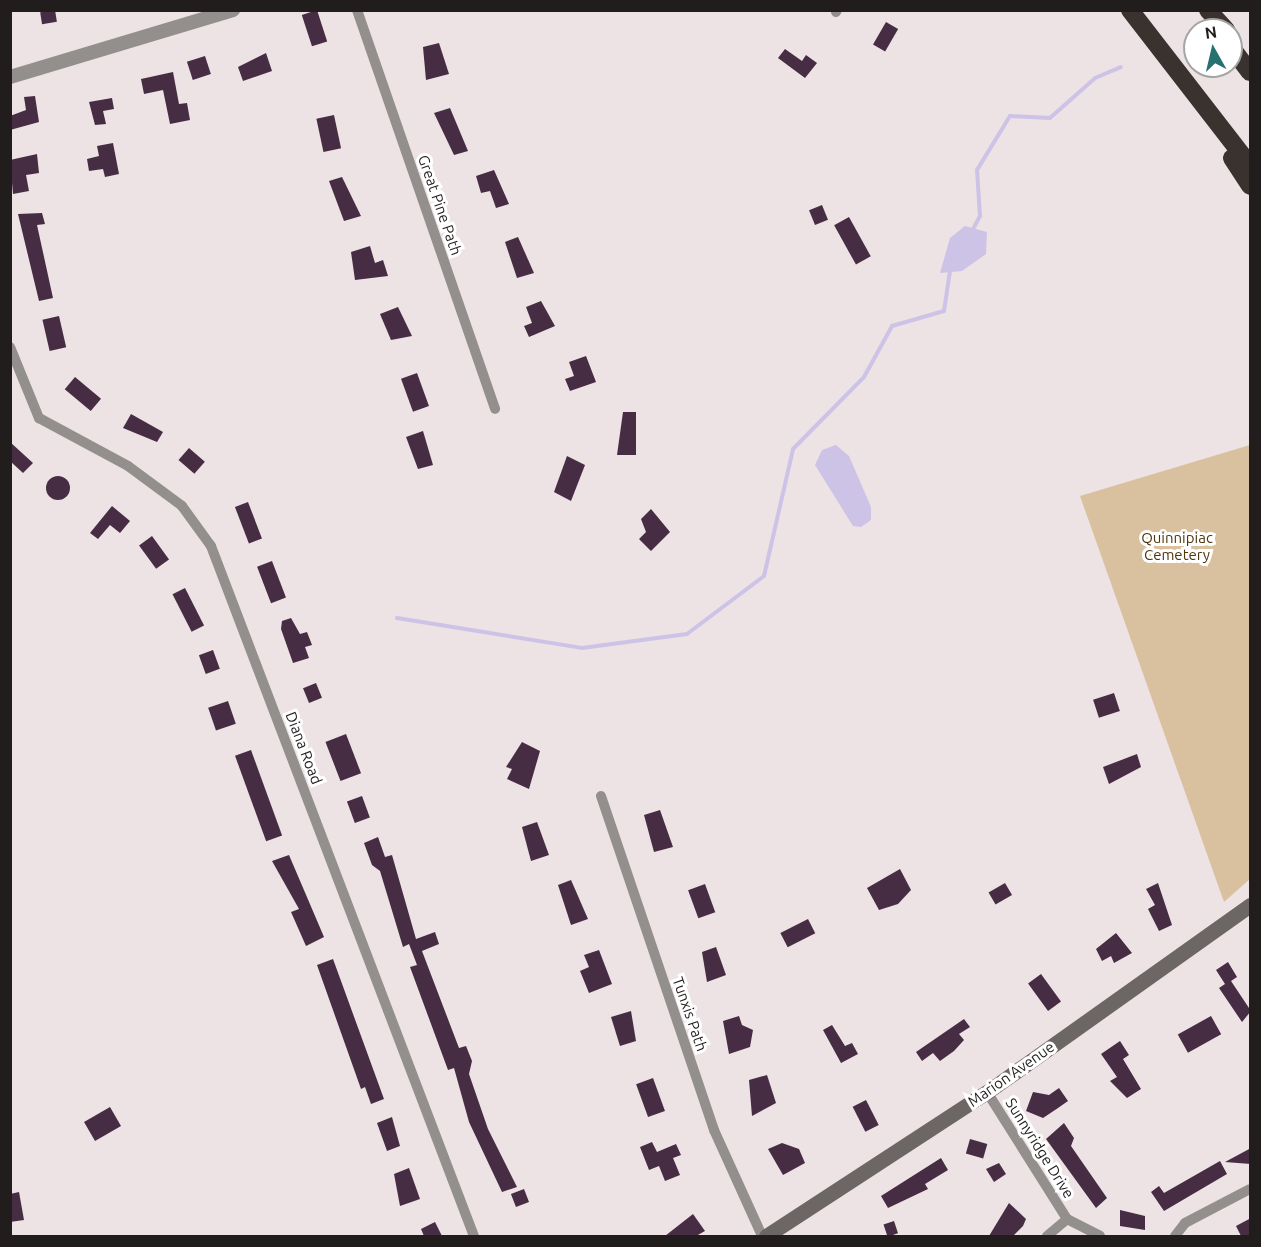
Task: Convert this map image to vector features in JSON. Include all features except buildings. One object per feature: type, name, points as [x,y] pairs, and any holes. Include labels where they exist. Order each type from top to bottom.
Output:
[{"type":"highway","points":[[1130,10],[1251,165]]},
{"type":"highway","points":[[1173,65],[1251,186]]},
{"type":"main road","name":"Marion Avenue","points":[[764,1236],[987,1092],[1251,905]]},
{"type":"street","points":[[10,77],[189,17],[233,10]]},
{"type":"street","name":"Great Pine Path","points":[[357,10],[495,409]]},
{"type":"street","name":"Diana Road","points":[[10,347],[39,418],[128,466],[173,500],[211,546],[474,1236]]},
{"type":"street","name":"Tunxis Path","points":[[601,796],[714,1130],[764,1236]]},
{"type":"street","name":"Sunnyridge Drive","points":[[987,1092],[1067,1219],[1100,1236]]},
{"type":"street","points":[[1174,1236],[1185,1223],[1251,1189]]},
{"type":"street","points":[[1047,1236],[1067,1219]]},
{"type":"green space","name":"Quinnipiac Cemetery","points":[[1250,445],[1250,879],[1224,902],[1080,496]]},
{"type":"shaded area","points":[[965,226],[987,232],[986,254],[962,271],[940,273],[950,238]]},
{"type":"shaded area","points":[[836,445],[849,456],[871,507],[871,520],[861,527],[853,526],[815,465],[822,450]]},
{"type":"waterway","points":[[972,231],[980,216],[977,170],[1010,116],[1050,118],[1095,78],[1121,67]]},
{"type":"waterway","points":[[397,618],[582,648],[687,634],[764,576],[793,449],[864,377],[892,326],[944,311],[950,271]]}]
